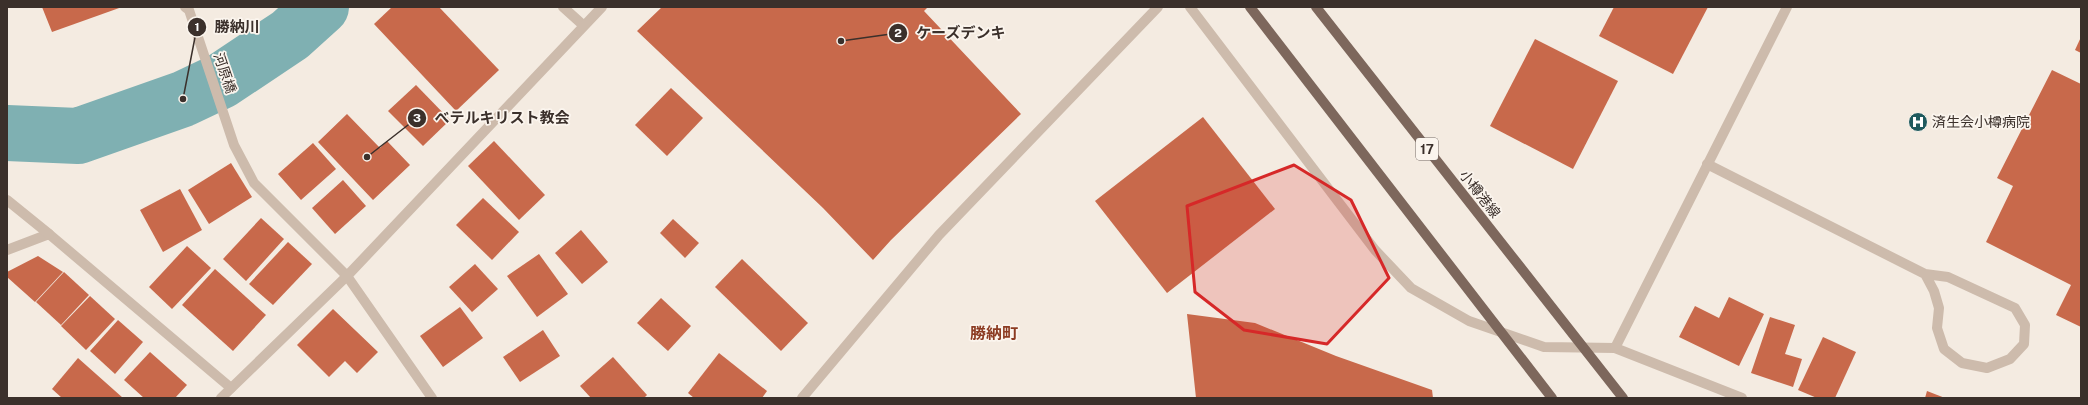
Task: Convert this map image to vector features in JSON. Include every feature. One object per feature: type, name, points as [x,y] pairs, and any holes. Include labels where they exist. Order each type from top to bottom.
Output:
[{"type":"main road","points":[[1250,7],[1552,398]]},
{"type":"main road","name":"小樽港線","points":[[1316,7],[1622,398]]},
{"type":"street","points":[[563,7],[583,25]]},
{"type":"street","points":[[221,398],[347,276],[583,25],[602,7]]},
{"type":"street","points":[[802,398],[939,235],[1158,7]]},
{"type":"street","points":[[1190,7],[1375,250],[1411,288],[1469,321],[1544,346],[1615,348],[1742,398]]},
{"type":"street","points":[[1615,348],[1787,7]]},
{"type":"street","name":"河原橋","points":[[187,9],[234,145],[254,182],[347,276],[432,398]]},
{"type":"street","points":[[1707,164],[1925,274],[1948,277],[2015,308],[2025,325],[2024,344],[2010,359],[1987,368],[1962,363],[1944,349],[1937,328],[1939,308],[1934,291],[1925,274]]},
{"type":"street","points":[[7,200],[231,388]]},
{"type":"street","points":[[7,250],[49,234]]},
{"type":"highlighted area","points":[[1294,165],[1351,200],[1389,278],[1327,344],[1244,330],[1195,292],[1187,206]]},
{"type":"building","points":[[42,7],[122,7],[52,32]]},
{"type":"building","points":[[392,7],[439,7],[499,70],[456,111],[374,24]]},
{"type":"building","points":[[662,7],[928,7],[924,11],[1021,114],[891,240],[873,260],[823,208],[637,31]]},
{"type":"building","points":[[1614,7],[1708,7],[1673,74],[1599,36]]},
{"type":"building","points":[[2081,37],[2081,53],[2075,50]]},
{"type":"building","points":[[1535,39],[1618,81],[1573,169],[1490,126]]},
{"type":"building","points":[[2052,70],[2081,84],[2081,327],[2056,315],[2071,285],[1986,242],[2013,186],[1997,178]]},
{"type":"building","points":[[416,85],[450,120],[423,146],[388,111]]},
{"type":"building","points":[[671,88],[703,118],[667,156],[635,125]]},
{"type":"building","points":[[347,114],[380,148],[387,141],[410,165],[373,200],[318,142]]},
{"type":"building","points":[[1203,117],[1275,209],[1167,293],[1095,201]]},
{"type":"building","points":[[494,141],[545,195],[519,220],[468,166]]},
{"type":"building","points":[[313,143],[336,169],[301,200],[278,174]]},
{"type":"building","points":[[231,163],[252,197],[209,224],[188,190]]},
{"type":"building","points":[[343,180],[366,206],[335,234],[312,208]]},
{"type":"building","points":[[180,189],[202,230],[163,252],[140,210]]},
{"type":"building","points":[[483,198],[519,232],[492,260],[456,225]]},
{"type":"building","points":[[261,218],[284,239],[246,281],[223,259]]},
{"type":"building","points":[[673,219],[699,243],[685,258],[660,233]]},
{"type":"building","points":[[581,230],[608,262],[582,284],[555,253]]},
{"type":"building","points":[[288,242],[312,264],[273,305],[249,284]]},
{"type":"building","points":[[187,246],[211,268],[172,309],[149,287]]},
{"type":"building","points":[[539,254],[568,294],[537,317],[507,276]]},
{"type":"building","points":[[38,256],[63,272],[35,302],[7,277],[7,272]]},
{"type":"building","points":[[742,259],[808,323],[781,351],[715,287]]},
{"type":"building","points":[[475,264],[498,289],[472,312],[449,287]]},
{"type":"building","points":[[215,269],[266,315],[233,351],[182,305]]},
{"type":"building","points":[[64,272],[89,295],[61,325],[36,302]]},
{"type":"building","points":[[90,296],[115,319],[86,350],[61,326]]},
{"type":"building","points":[[1729,297],[1764,314],[1739,366],[1679,337],[1695,306],[1719,318]]},
{"type":"building","points":[[661,298],[691,326],[668,351],[637,323]]},
{"type":"building","points":[[460,307],[483,338],[443,367],[420,336]]},
{"type":"building","points":[[333,309],[378,352],[357,373],[345,361],[329,377],[297,345]]},
{"type":"building","points":[[1187,314],[1255,323],[1336,356],[1432,390],[1433,398],[1196,398]]},
{"type":"building","points":[[1770,317],[1795,325],[1785,354],[1802,359],[1793,387],[1751,373]]},
{"type":"building","points":[[118,320],[143,342],[115,374],[90,351]]},
{"type":"building","points":[[543,330],[560,356],[520,382],[503,357]]},
{"type":"building","points":[[1823,337],[1856,352],[1835,398],[1817,398],[1798,390]]},
{"type":"building","points":[[150,352],[187,385],[175,398],[144,398],[124,380]]},
{"type":"building","points":[[719,353],[767,391],[762,398],[694,398],[688,393]]},
{"type":"building","points":[[613,357],[647,395],[644,398],[591,398],[580,386]]},
{"type":"building","points":[[78,358],[123,398],[62,398],[52,389]]},
{"type":"building","points":[[1927,391],[1945,398],[1925,398]]},
{"type":"waterway","points":[[7,133],[78,136],[183,99],[221,81],[290,35],[321,7]]},
{"type":"place","name":"ケーズデンキ","points":[[841,41]]},
{"type":"place","name":"勝納川","points":[[183,99]]},
{"type":"place","name":"済生会小樽病院","points":[[1918,122]]},
{"type":"place","name":"べテルキリスト教会","points":[[367,157]]},
{"type":"district","name":"勝納町","points":[[994,333]]}]
